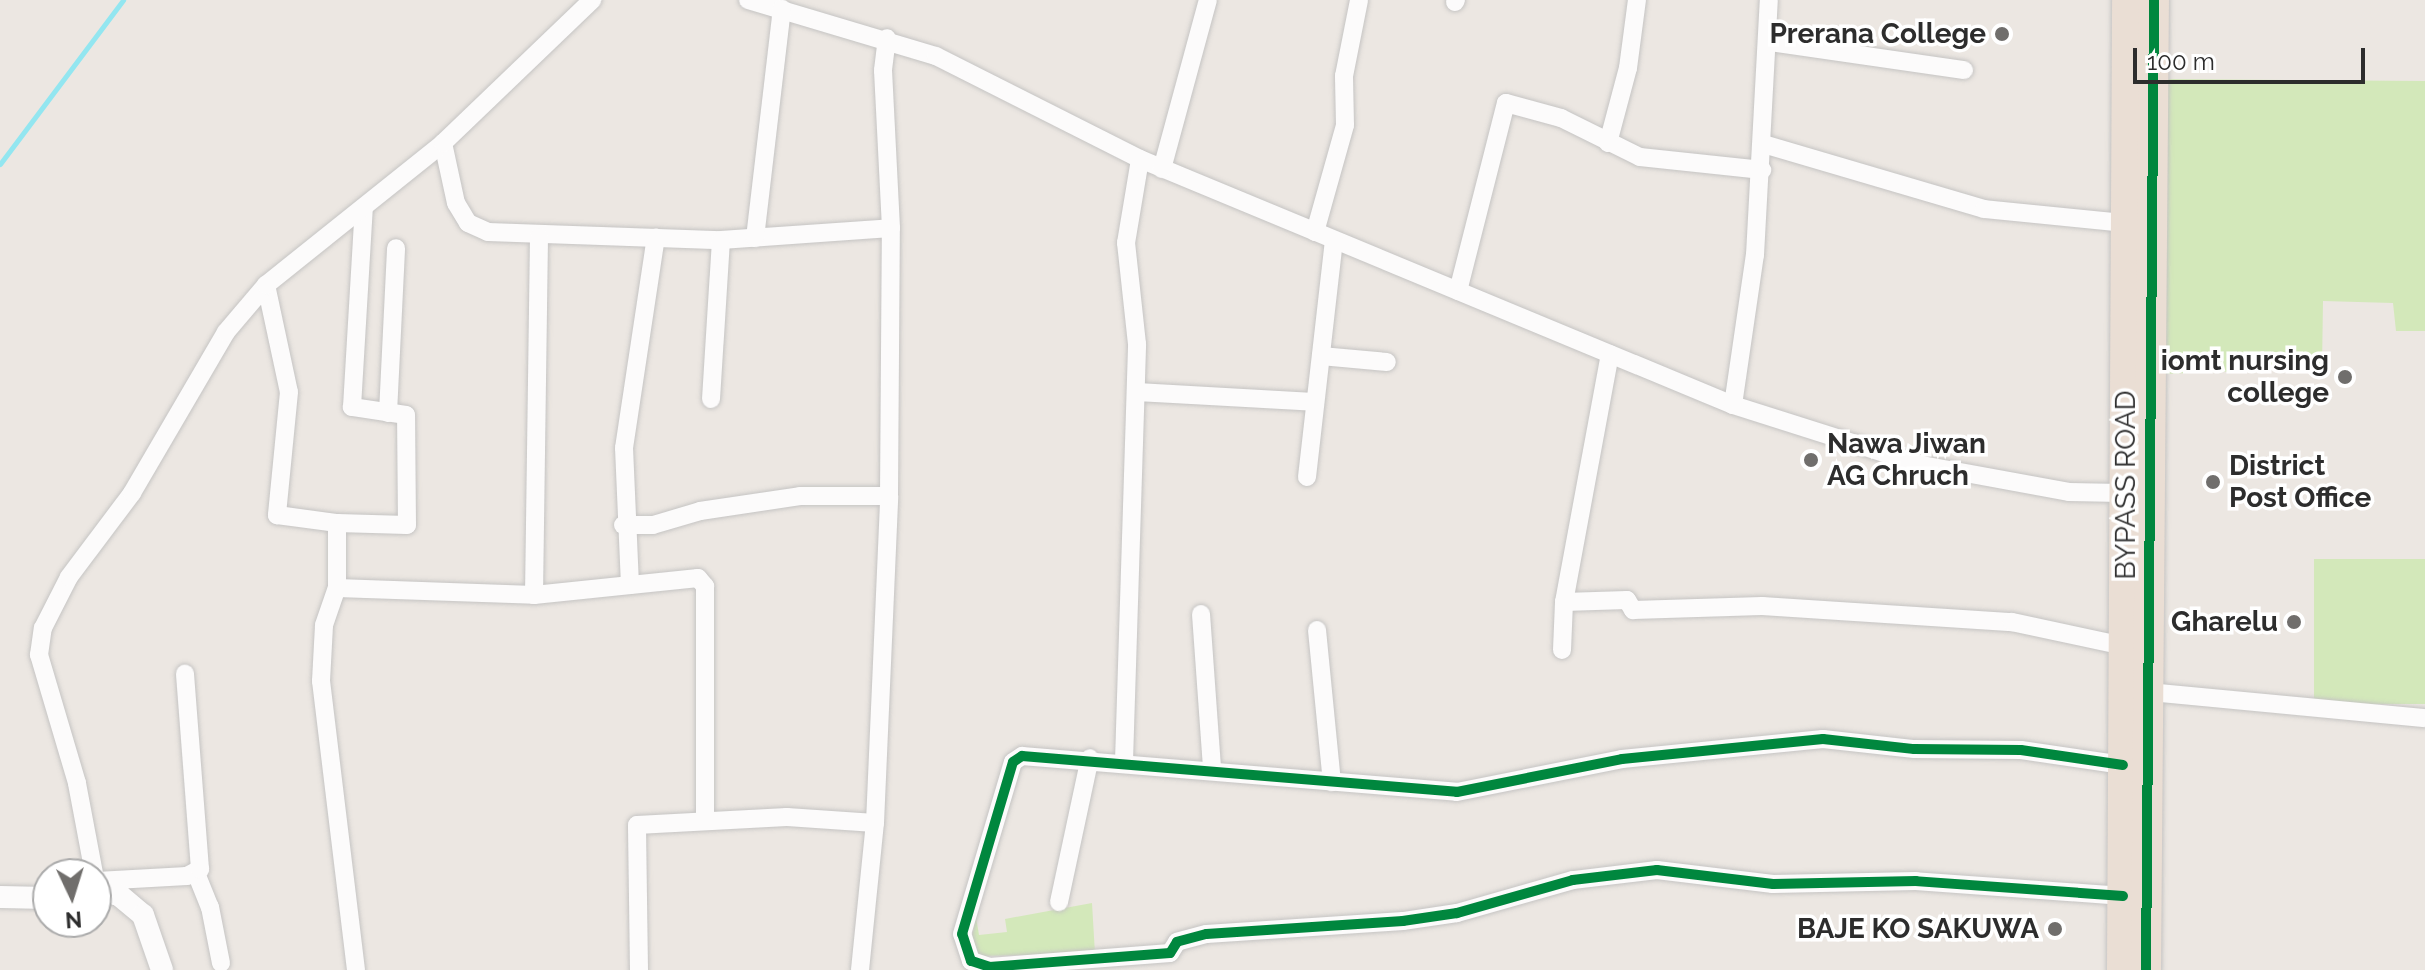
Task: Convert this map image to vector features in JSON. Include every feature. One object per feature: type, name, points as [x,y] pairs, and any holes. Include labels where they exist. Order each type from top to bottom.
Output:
[{"type":"highway","name":"BYPASS ROAD","points":[[2127,0],[2140,224],[2149,692],[2146,970]]},
{"type":"highway","name":"BYPASS ROAD","points":[[2122,970],[2122,493],[2154,0]]},
{"type":"street","points":[[90,858],[67,743],[41,670],[43,628],[69,577],[132,493],[226,332],[266,285],[443,143],[592,0]]},
{"type":"street","points":[[748,0],[887,38],[936,56],[1162,169],[1733,405],[1922,465],[2069,492],[2122,493]]},
{"type":"street","points":[[1162,169],[1208,0]]},
{"type":"street","points":[[1315,232],[1349,107],[1344,76],[1359,0]]},
{"type":"street","points":[[1733,405],[1762,170],[1769,0]]},
{"type":"street","points":[[1608,143],[1628,68],[1635,1]]},
{"type":"street","points":[[755,238],[782,9]]},
{"type":"street","points":[[860,970],[875,823],[889,496],[891,228],[883,70],[887,38]]},
{"type":"street","points":[[1769,42],[1964,70]]},
{"type":"street","points":[[1458,291],[1506,103],[1561,118],[1640,157],[1762,170]]},
{"type":"street","points":[[443,143],[456,203],[468,223],[488,232],[539,237],[721,240],[891,228]]},
{"type":"street","points":[[1763,144],[1984,209],[2140,224]]},
{"type":"street","points":[[1124,761],[1137,392],[1126,243],[1140,159]]},
{"type":"street","points":[[266,285],[289,392],[277,515],[337,523],[407,525],[406,415],[352,407],[364,207]]},
{"type":"street","points":[[534,595],[539,237]]},
{"type":"street","points":[[630,585],[623,525],[624,448],[656,237]]},
{"type":"street","points":[[711,399],[721,240]]},
{"type":"street","points":[[1307,477],[1334,241]]},
{"type":"street","points":[[388,413],[396,248]]},
{"type":"street","points":[[1562,650],[1564,602],[1610,354]]},
{"type":"street","points":[[1321,356],[1387,362]]},
{"type":"street","points":[[1137,392],[1314,402]]},
{"type":"street","points":[[623,525],[653,525],[700,511],[800,496],[889,496]]},
{"type":"street","points":[[337,523],[337,588],[324,625],[321,681],[356,970]]},
{"type":"street","points":[[337,588],[534,595],[698,578],[705,586],[705,818]]},
{"type":"street","points":[[1564,602],[1627,600],[1633,610],[1762,606],[2012,622],[2124,646]]},
{"type":"street","points":[[1201,614],[1212,769]]},
{"type":"street","points":[[1317,630],[1332,782]]},
{"type":"street","points":[[185,674],[201,864],[196,873]]},
{"type":"street","points":[[2149,692],[2425,718]]},
{"type":"street","points":[[2123,765],[2021,750],[1914,749],[1823,739],[1622,759],[1457,792],[1038,754],[1013,762],[962,934],[965,952],[971,961],[990,967],[1172,962],[1177,942],[1206,934],[1403,921],[1457,913],[1573,880],[1657,870],[1773,884],[1916,881],[2123,896]]},
{"type":"street","points":[[1059,902],[1090,758]]},
{"type":"street","points":[[639,970],[637,825],[705,818],[875,823]]},
{"type":"street","points":[[112,883],[196,873]]},
{"type":"street","points":[[196,873],[205,887],[221,963]]},
{"type":"street","points":[[112,892],[143,915],[162,970]]},
{"type":"street","points":[[3,900],[32,899]]},
{"type":"green space","points":[[2168,79],[2425,81],[2425,331],[2396,331],[2393,303],[2323,301],[2322,368],[2162,374]]},
{"type":"green space","points":[[2314,559],[2425,559],[2425,704],[2314,704]]},
{"type":"green space","points":[[1092,903],[1095,954],[980,956],[971,942],[976,917],[979,935],[1007,932],[1005,919]]},
{"type":"waterway","points":[[0,164],[123,0]]},
{"type":"cycle path","points":[[2146,970],[2154,0]]},
{"type":"cycle path","points":[[2123,765],[2021,750],[1914,749],[1823,739],[1622,759],[1457,792],[1022,756],[1013,762],[962,934],[971,961],[990,967],[1170,953],[1177,942],[1206,934],[1403,921],[1457,913],[1573,880],[1657,870],[1773,884],[1916,881],[2123,896]]},
{"type":"place","name":"Prerana College","points":[[2002,34]]},
{"type":"place","name":"iomt nursing college","points":[[2345,377]]},
{"type":"place","name":"Nawa Jiwan AG Chruch","points":[[1811,460]]},
{"type":"place","name":"District Post Office","points":[[2213,482]]},
{"type":"place","name":"Gharelu","points":[[2294,622]]},
{"type":"place","name":"BAJE KO SAKUWA","points":[[2055,929]]}]
